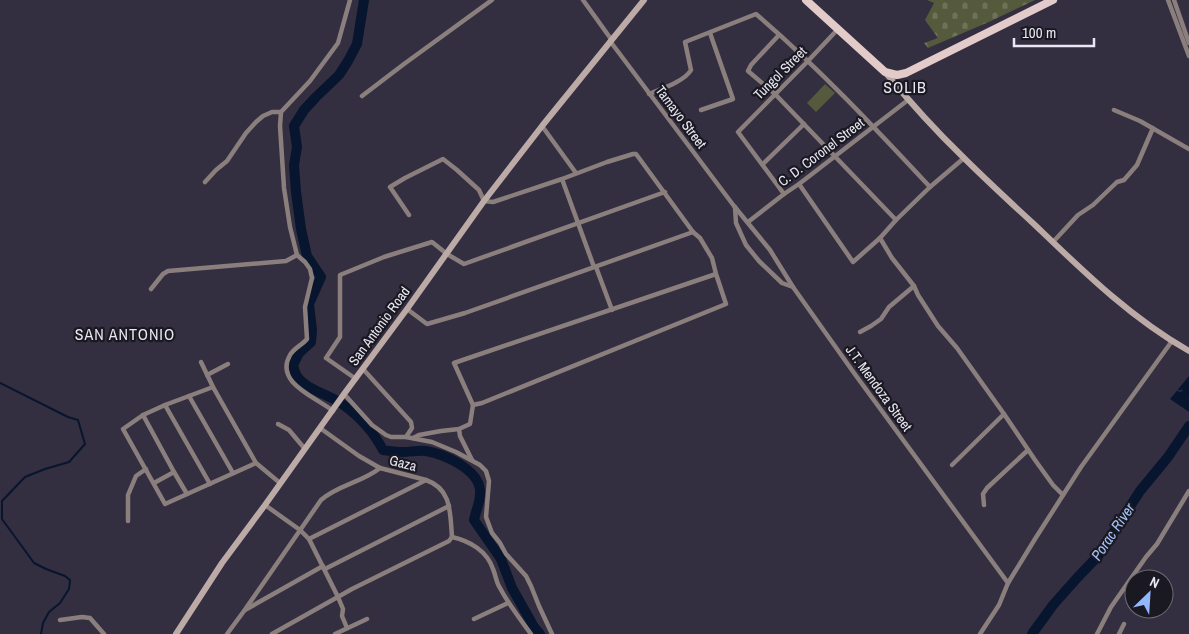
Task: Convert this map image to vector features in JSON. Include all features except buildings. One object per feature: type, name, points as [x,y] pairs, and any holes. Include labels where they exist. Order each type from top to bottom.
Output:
[{"type":"main road","points":[[806,0],[885,72],[897,76],[1052,0]]},
{"type":"street","points":[[334,409],[299,388],[289,378],[286,370],[291,354],[295,348],[305,341],[307,334],[305,307],[312,278],[310,269],[297,255],[290,227],[284,188],[280,126],[281,112],[310,81],[338,43],[350,0]]},
{"type":"street","points":[[362,96],[492,0]]},
{"type":"street","name":"Tamayo Street","points":[[583,0],[610,40],[734,206]]},
{"type":"street","name":"San Antonio Road","points":[[176,634],[222,563],[407,310],[484,201],[610,40],[644,0]]},
{"type":"street","points":[[1168,0],[1189,56]]},
{"type":"street","points":[[1174,0],[1189,43]]},
{"type":"street","points":[[650,94],[689,74],[691,70],[685,42],[756,14],[874,127],[930,187]]},
{"type":"street","name":"Tungol Street","points":[[763,164],[738,132],[838,29]]},
{"type":"street","points":[[701,110],[733,99],[710,33]]},
{"type":"street","points":[[779,35],[748,70],[775,94],[896,220]]},
{"type":"street","points":[[885,72],[908,100],[964,158],[1104,289],[1138,317],[1189,351]]},
{"type":"street","name":"C. D. Coronel Street","points":[[748,222],[908,100]]},
{"type":"street","points":[[1114,110],[1140,121],[1189,149]]},
{"type":"street","points":[[205,182],[227,161],[256,122],[272,112],[281,112]]},
{"type":"street","points":[[784,194],[763,164],[804,124]]},
{"type":"street","points":[[542,126],[576,173]]},
{"type":"street","points":[[1053,242],[1078,215],[1093,205],[1117,182],[1124,180],[1137,165],[1153,128]]},
{"type":"street","points":[[409,215],[390,186],[443,160],[479,190],[484,201],[493,202],[636,154],[693,232],[700,238],[712,258],[726,304],[513,391],[473,405]]},
{"type":"street","points":[[800,184],[853,262],[880,238],[930,187],[964,158]]},
{"type":"street","points":[[562,179],[612,310]]},
{"type":"street","points":[[356,379],[326,358],[340,337],[340,275],[384,257],[432,242],[446,254],[464,264],[665,192]]},
{"type":"street","points":[[734,206],[736,223],[746,245],[758,261],[782,283],[793,287]]},
{"type":"street","name":"J.T. Mendoza Street","points":[[734,206],[770,250],[793,287],[854,373],[1008,583]]},
{"type":"street","points":[[407,310],[427,324],[465,313],[693,232]]},
{"type":"street","points":[[880,238],[892,258],[914,286],[938,326],[958,348],[1028,450],[1053,485],[1063,495]]},
{"type":"street","points":[[151,290],[163,274],[168,271],[286,261],[297,255]]},
{"type":"street","points":[[413,438],[420,435],[459,429],[470,424],[473,405],[454,363],[716,274]]},
{"type":"street","points":[[860,332],[881,319],[889,307],[914,286]]},
{"type":"street","points":[[980,634],[999,605],[1008,583],[1081,467],[1172,341]]},
{"type":"street","points":[[201,362],[256,463],[280,483]]},
{"type":"street","points":[[207,375],[228,364]]},
{"type":"street","points":[[363,370],[411,422],[412,428],[406,437]]},
{"type":"street","points":[[213,387],[143,415],[123,429],[165,504],[256,463]]},
{"type":"street","points":[[343,395],[363,416],[386,435],[432,442],[456,452],[480,465],[486,471],[489,481],[486,517],[492,533],[506,554],[526,576],[552,634]]},
{"type":"street","points":[[189,396],[233,473]]},
{"type":"street","points":[[165,405],[210,484]]},
{"type":"street","points":[[952,465],[1004,414]]},
{"type":"street","points":[[143,415],[187,494]]},
{"type":"street","points":[[278,424],[289,430],[305,449]]},
{"type":"street","name":"Gaza","points":[[320,428],[359,456],[380,468],[433,482],[441,488],[449,506],[452,537]]},
{"type":"street","points":[[459,429],[460,436],[472,461]]},
{"type":"street","points":[[984,506],[983,494],[987,488],[1028,450]]},
{"type":"street","points":[[226,634],[321,500],[325,496],[373,474],[380,468]]},
{"type":"street","points":[[128,522],[128,495],[136,476],[146,469]]},
{"type":"street","points":[[154,483],[174,472]]},
{"type":"street","points":[[309,539],[426,480]]},
{"type":"street","points":[[1097,634],[1111,607],[1157,544],[1189,490]]},
{"type":"street","points":[[265,505],[300,530],[309,539],[338,597],[347,628]]},
{"type":"street","points":[[244,611],[324,568],[449,506]]},
{"type":"street","points":[[272,634],[352,589],[449,541],[452,537],[474,546],[486,555],[493,568],[498,585],[508,603],[531,634]]},
{"type":"street","points":[[474,619],[508,603]]},
{"type":"street","points":[[60,620],[82,616],[90,618],[104,634]]},
{"type":"street","points":[[335,634],[367,619]]},
{"type":"street","points":[[1119,634],[1124,624]]},
{"type":"green space","points":[[927,0],[1035,0],[928,48],[924,43],[938,38],[925,20],[934,3]]},
{"type":"green space","points":[[825,84],[835,93],[816,112],[807,103]]},
{"type":"water","points":[[1189,376],[1189,412],[1170,399]]},
{"type":"waterway","points":[[364,0],[357,44],[348,61],[339,75],[304,110],[294,126],[297,147],[294,165],[301,229],[307,256],[321,277],[309,304],[312,330],[311,342],[299,353],[293,365],[301,381],[337,401],[360,419],[371,431],[383,450],[400,452],[423,451],[442,455],[467,469],[473,475],[478,482],[480,490],[474,520],[501,559],[512,588],[540,634]]},
{"type":"waterway","points":[[0,383],[68,417],[78,420],[85,444],[69,462],[25,477],[2,501],[2,519],[34,563],[70,580],[69,589],[60,603],[49,612],[43,623],[41,634]]},
{"type":"waterway","name":"Porac River","points":[[1032,634],[1053,605],[1098,556],[1140,491],[1168,457],[1189,426]]},
{"type":"district","name":"SOLIB","points":[[905,87]]},
{"type":"district","name":"SAN ANTONIO","points":[[125,334]]}]
